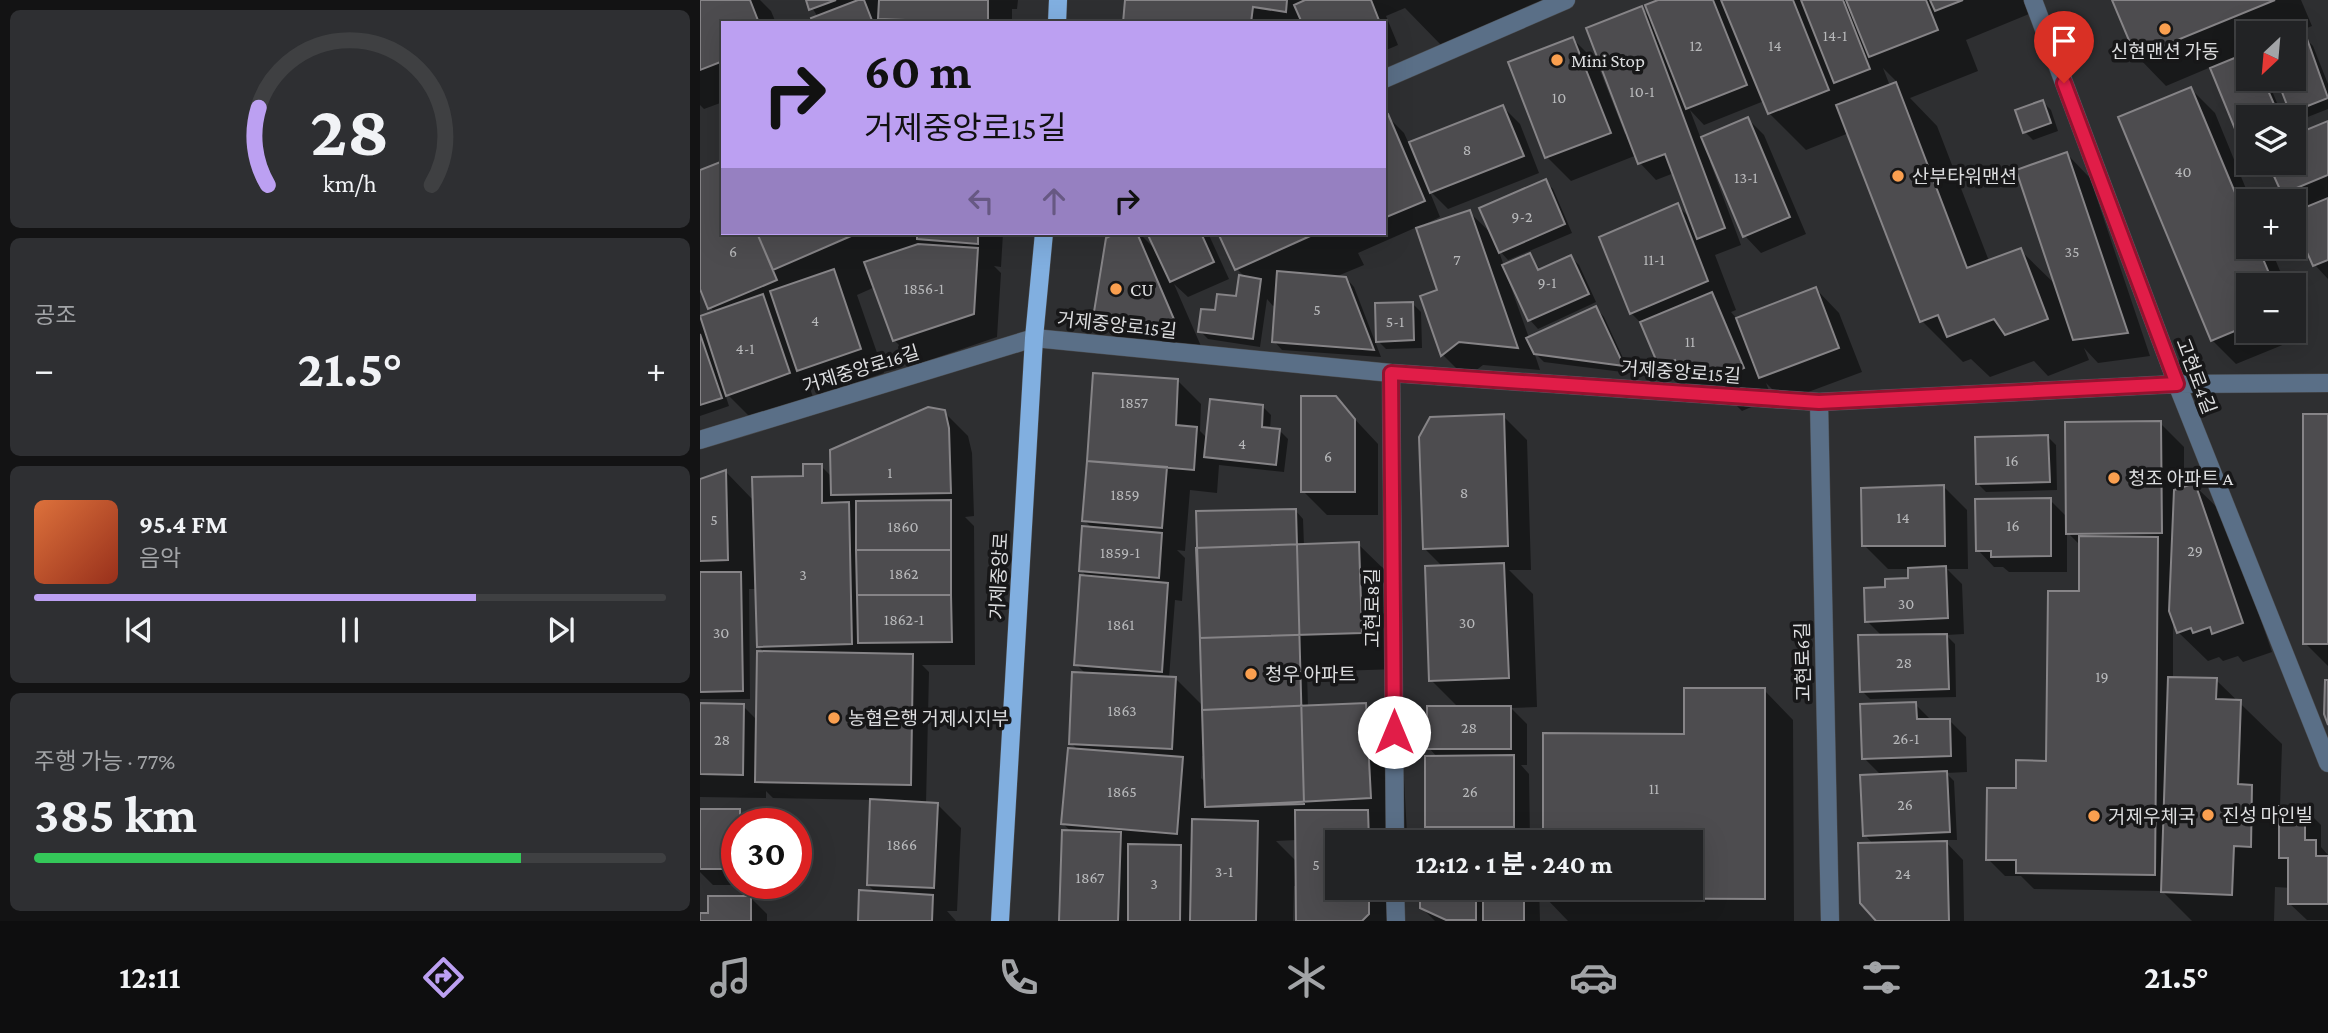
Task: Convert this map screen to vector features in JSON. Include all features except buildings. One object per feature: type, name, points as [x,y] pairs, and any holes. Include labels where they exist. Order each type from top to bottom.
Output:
[{"type":"main road","points":[[1057,21],[1058,0]]},
{"type":"main road","name":"거제중앙로","points":[[1000,921],[1034,338],[1044,235]]},
{"type":"street","points":[[1386,78],[1566,0]]},
{"type":"street","name":"고현로4길","points":[[2033,0],[2177,384],[2328,763]]},
{"type":"street","name":"거제중앙로15길","points":[[1034,338],[1391,373],[1819,402],[2177,384],[2328,383]]},
{"type":"street","name":"거제중앙로16길","points":[[700,440],[1034,338]]},
{"type":"street","name":"고현로8길","points":[[1391,373],[1395,830]]},
{"type":"street","name":"고현로6길","points":[[1819,402],[1830,921]]},
{"type":"street","points":[[1395,900],[1396,921]]},
{"type":"place","name":"신현맨션 가동","points":[[2165,29]]},
{"type":"place","name":"Mini Stop","points":[[1557,60]]},
{"type":"place","name":"산부타워맨션","points":[[1898,176]]},
{"type":"place","name":"CU","points":[[1116,289]]},
{"type":"place","name":"청조 아파트 A","points":[[2114,478]]},
{"type":"place","name":"청우 아파트","points":[[1251,674]]},
{"type":"place","name":"농협은행 거제시지부","points":[[834,718]]},
{"type":"place","name":"진성 마인빌","points":[[2208,815]]},
{"type":"place","name":"거제우체국","points":[[2094,816]]},
{"type":"route","points":[[1394,732],[1391,373],[1819,402],[2177,384],[2064,83]]}]
